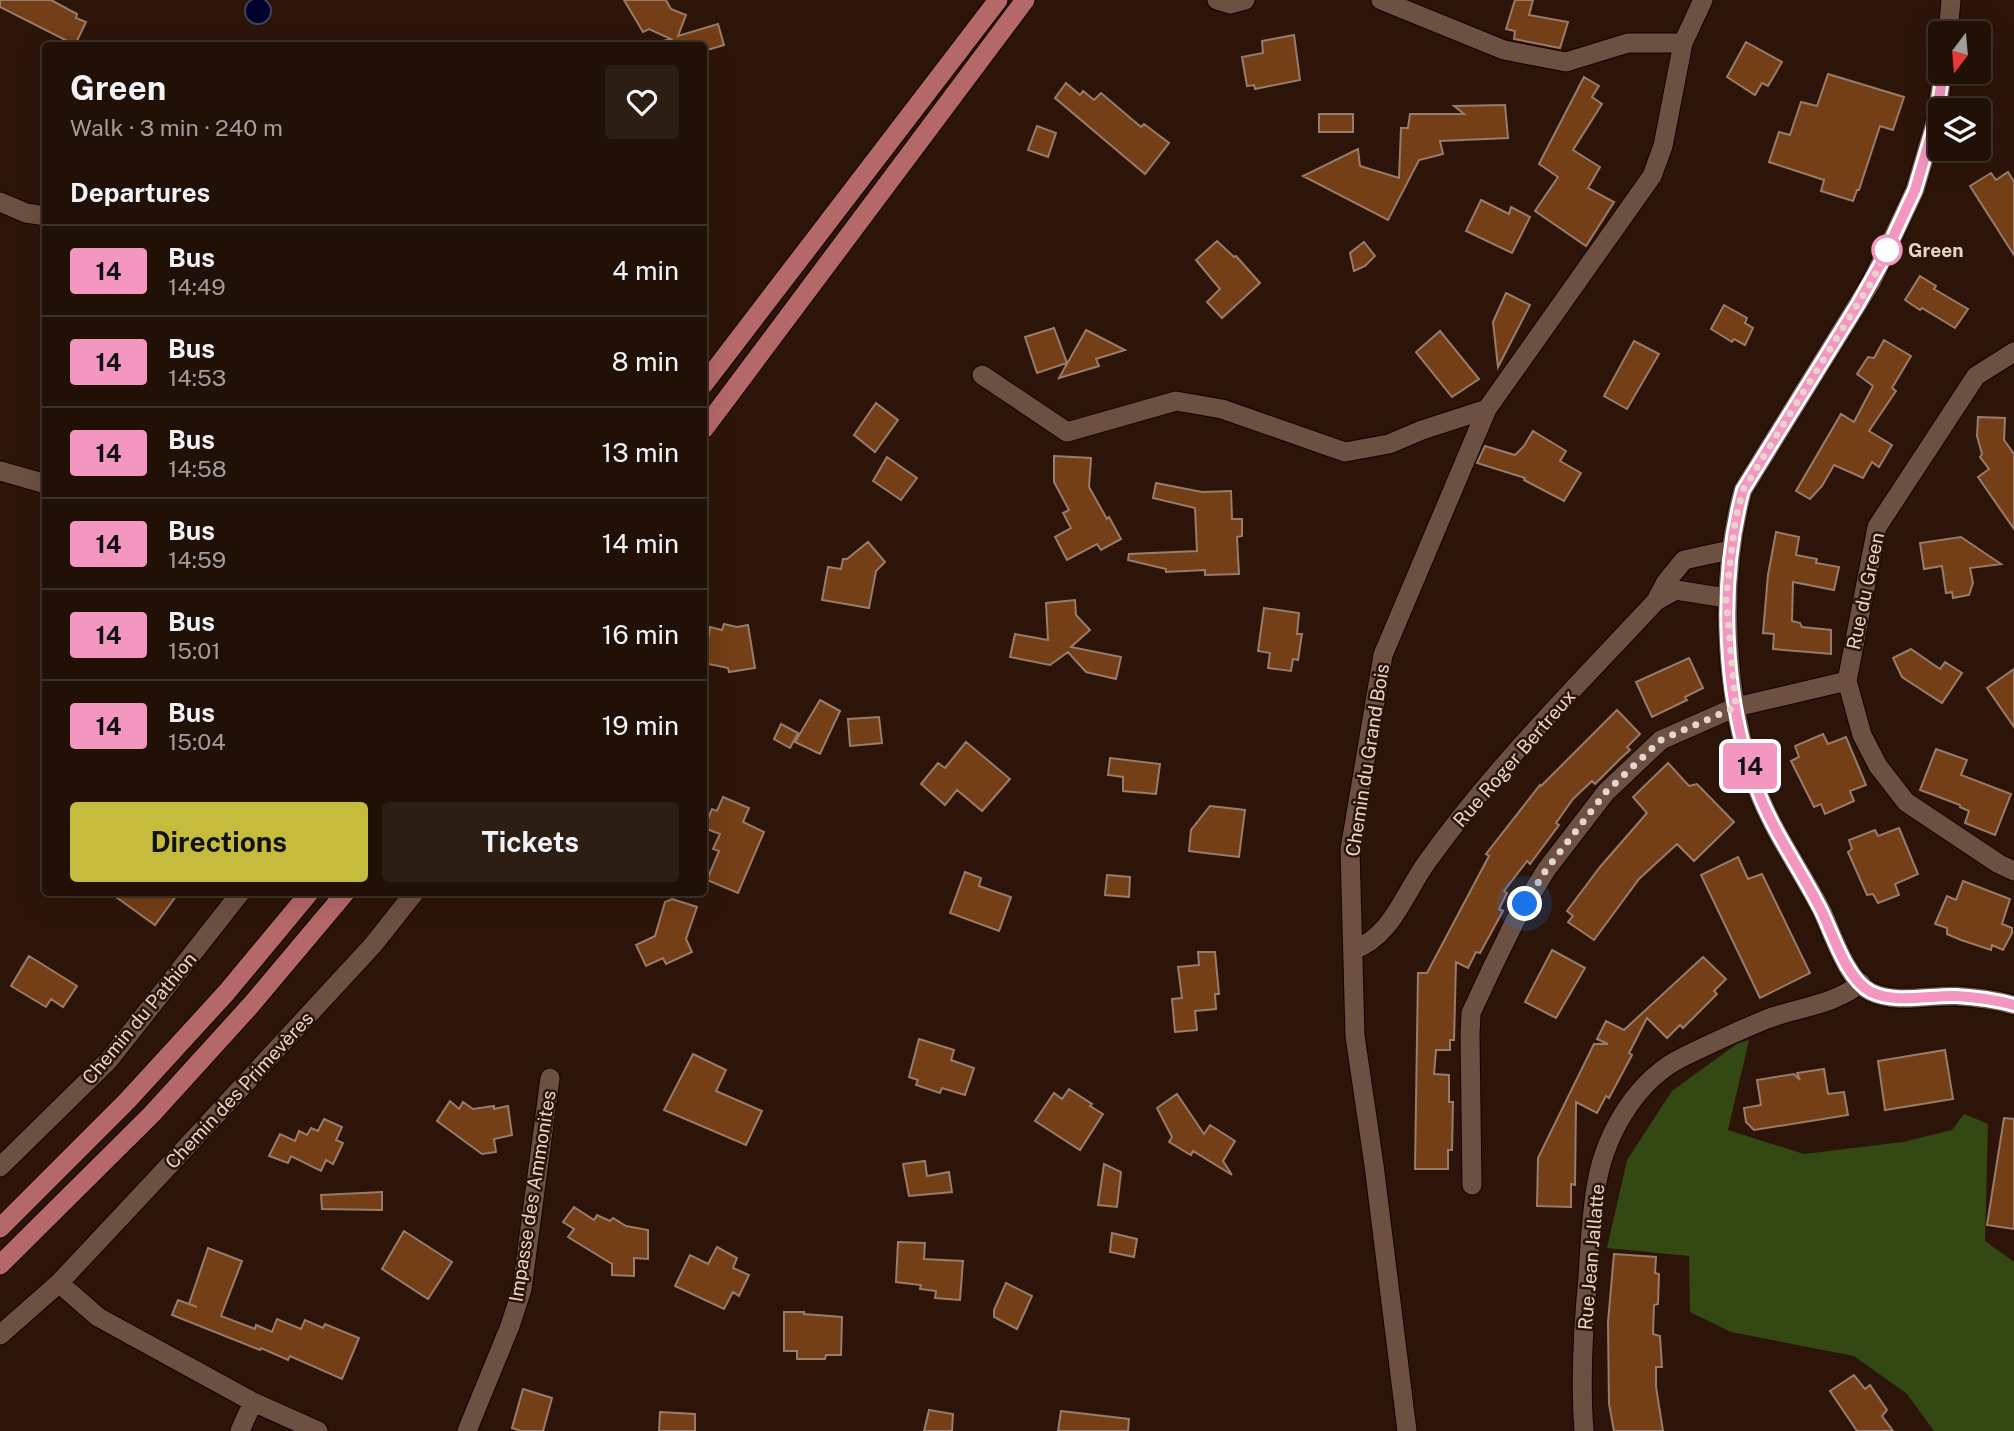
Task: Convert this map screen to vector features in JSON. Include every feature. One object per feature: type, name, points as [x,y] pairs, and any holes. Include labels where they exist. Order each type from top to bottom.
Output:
[{"type":"main road","points":[[707,380],[998,0]]},
{"type":"main road","points":[[707,425],[1025,0]]},
{"type":"main road","points":[[0,1228],[127,1101],[226,993],[307,896]]},
{"type":"main road","points":[[0,1265],[161,1104],[251,1005],[343,896]]},
{"type":"street","points":[[1217,0],[1230,4],[1245,0]]},
{"type":"street","points":[[1381,0],[1504,50],[1566,62],[1628,43],[1683,43]]},
{"type":"street","name":"Chemin du Grand Bois","points":[[1407,1431],[1356,1036],[1353,950],[1350,849],[1383,655],[1488,409],[1652,176],[1663,146],[1683,43],[1703,0]]},
{"type":"street","points":[[1949,21],[1951,0]]},
{"type":"street","points":[[1941,84],[1936,119],[1915,190],[1872,281],[1743,490],[1730,550],[1726,598],[1736,707],[1757,789],[1821,910],[1843,959],[1860,983],[1872,992],[1895,998],[1957,996],[2014,1005]]},
{"type":"street","points":[[0,202],[26,213],[42,215]]},
{"type":"street","name":"Rue du Green","points":[[1847,681],[1877,527],[1976,376],[2014,352]]},
{"type":"street","points":[[982,374],[1067,432],[1176,401],[1222,409],[1345,452],[1389,444],[1422,430],[1488,409]]},
{"type":"street","points":[[0,471],[42,483]]},
{"type":"street","name":"Rue Roger Bertreux","points":[[1353,950],[1364,946],[1384,930],[1425,865],[1476,795],[1656,601],[1666,582],[1684,560],[1730,550]]},
{"type":"street","points":[[1656,601],[1676,590],[1726,598]]},
{"type":"street","points":[[1472,1185],[1471,1013],[1515,921],[1546,870],[1606,792],[1661,740],[1736,707],[1847,681],[1862,735],[1878,766],[1906,802],[1999,864],[2014,871]]},
{"type":"street","name":"Chemin du Pathion","points":[[0,1167],[109,1060],[238,896]]},
{"type":"street","name":"Chemin des Primevères","points":[[0,1335],[59,1283],[373,945],[412,896]]},
{"type":"street","name":"Rue Jean Jallatte","points":[[1584,1431],[1583,1328],[1593,1212],[1597,1180],[1613,1132],[1639,1091],[1660,1071],[1681,1058],[1768,1019],[1846,996],[1860,983]]},
{"type":"street","name":"Impasse des Ammonites","points":[[467,1431],[510,1326],[522,1289],[550,1078]]},
{"type":"street","points":[[59,1283],[98,1317],[253,1402],[318,1431]]},
{"type":"street","points":[[240,1431],[253,1402]]},
{"type":"green space","points":[[1749,1040],[1728,1130],[1804,1154],[1903,1142],[1952,1130],[1964,1114],[1988,1124],[1985,1241],[2014,1262],[2014,1431],[1934,1431],[1907,1394],[1854,1356],[1731,1332],[1690,1312],[1689,1256],[1607,1248],[1627,1160],[1672,1091],[1738,1043]]},
{"type":"water","points":[[253,-1],[263,-1],[270,6],[270,16],[263,23],[253,23],[246,16],[246,6]]},
{"type":"building","points":[[0,0],[51,0],[86,22],[76,42],[69,42],[0,7]]},
{"type":"building","points":[[624,0],[666,0],[671,9],[686,15],[678,36],[718,24],[724,45],[707,50],[707,42],[663,42],[671,39],[649,29],[643,32]]},
{"type":"building","points":[[1515,0],[1533,0],[1529,15],[1568,22],[1560,48],[1514,39],[1515,31],[1506,29]]},
{"type":"building","points":[[1294,35],[1300,80],[1255,89],[1254,85],[1247,86],[1242,57],[1263,53],[1262,41]]},
{"type":"building","points":[[1746,42],[1782,62],[1768,86],[1762,83],[1755,95],[1727,77]]},
{"type":"building","points":[[1828,74],[1904,97],[1893,130],[1880,126],[1853,201],[1821,191],[1824,180],[1769,162],[1779,132],[1790,135],[1801,102],[1817,106]]},
{"type":"building","points":[[1584,77],[1599,86],[1592,97],[1602,104],[1573,150],[1600,167],[1588,188],[1614,202],[1586,246],[1535,211],[1558,177],[1539,164]]},
{"type":"building","points":[[1066,83],[1080,95],[1083,91],[1094,100],[1101,93],[1141,127],[1144,124],[1169,143],[1145,174],[1055,98]]},
{"type":"building","points":[[1505,105],[1508,138],[1440,141],[1443,154],[1419,160],[1388,220],[1303,176],[1358,149],[1360,166],[1399,178],[1401,128],[1408,128],[1410,114],[1464,114],[1454,106]]},
{"type":"building","points":[[1319,114],[1353,114],[1353,132],[1319,132]]},
{"type":"building","points":[[1037,126],[1056,133],[1048,157],[1028,150]]},
{"type":"building","points":[[2008,172],[2014,182],[2014,255],[1970,186],[1991,173],[1996,180]]},
{"type":"building","points":[[1481,200],[1509,214],[1511,207],[1530,217],[1512,253],[1466,231]]},
{"type":"building","points":[[1217,241],[1236,256],[1260,283],[1222,318],[1207,302],[1220,289],[1196,260]]},
{"type":"building","points":[[1364,242],[1375,256],[1365,266],[1354,271],[1350,253]]},
{"type":"building","points":[[1920,276],[1936,286],[1934,289],[1968,309],[1955,328],[1905,300]]},
{"type":"building","points":[[1506,293],[1530,305],[1498,367],[1493,322]]},
{"type":"building","points":[[1724,305],[1747,318],[1745,323],[1753,328],[1745,345],[1734,339],[1732,342],[1711,329]]},
{"type":"building","points":[[1054,328],[1067,363],[1037,373],[1025,337]]},
{"type":"building","points":[[1086,330],[1125,350],[1096,359],[1099,366],[1059,378]]},
{"type":"building","points":[[1440,331],[1479,379],[1452,397],[1416,352]]},
{"type":"building","points":[[1884,340],[1911,356],[1892,388],[1896,391],[1869,431],[1892,445],[1879,467],[1872,462],[1863,478],[1834,465],[1822,486],[1810,499],[1796,491],[1841,414],[1854,422],[1873,386],[1857,374],[1868,357],[1874,358]]},
{"type":"building","points":[[1634,341],[1659,354],[1627,409],[1604,396]]},
{"type":"building","points":[[876,403],[898,420],[875,452],[854,435]]},
{"type":"building","points":[[1978,417],[2005,418],[2004,440],[2014,454],[2014,529],[1978,477],[1989,469],[1980,457],[1982,454],[1977,436]]},
{"type":"building","points":[[1533,431],[1566,451],[1560,461],[1581,473],[1564,501],[1524,480],[1525,478],[1477,463],[1485,446],[1515,455]]},
{"type":"building","points":[[1054,456],[1091,458],[1089,487],[1121,539],[1101,550],[1097,544],[1067,560],[1055,537],[1071,528],[1063,513],[1069,510],[1054,482]]},
{"type":"building","points":[[887,457],[917,478],[901,500],[873,481]]},
{"type":"building","points":[[1156,483],[1202,492],[1231,491],[1232,519],[1242,519],[1242,536],[1237,537],[1239,574],[1205,575],[1205,570],[1166,572],[1166,569],[1128,560],[1129,554],[1197,551],[1195,508],[1153,498]]},
{"type":"building","points":[[1776,532],[1799,537],[1796,555],[1817,559],[1816,563],[1839,567],[1834,590],[1793,582],[1792,621],[1800,623],[1802,627],[1831,630],[1831,654],[1773,649],[1774,634],[1763,633],[1768,575]]},
{"type":"building","points":[[1961,537],[2001,564],[1970,568],[1973,583],[1969,595],[1953,598],[1952,592],[1946,593],[1942,566],[1924,569],[1920,543]]},
{"type":"building","points":[[868,542],[885,562],[876,571],[869,608],[822,600],[828,567],[841,569],[843,559],[847,559]]},
{"type":"building","points":[[1075,600],[1076,615],[1090,630],[1071,647],[1121,657],[1116,679],[1086,672],[1068,652],[1050,665],[1010,657],[1015,634],[1048,640],[1046,603]]},
{"type":"building","points":[[1264,608],[1299,613],[1297,634],[1302,634],[1298,660],[1293,659],[1291,671],[1268,668],[1270,653],[1258,651]]},
{"type":"building","points":[[724,624],[737,627],[748,625],[755,668],[729,672],[728,668],[707,664],[710,627],[722,630]]},
{"type":"building","points":[[1911,649],[1940,669],[1945,662],[1962,673],[1942,703],[1902,677],[1893,658]]},
{"type":"building","points":[[1689,658],[1703,688],[1685,697],[1687,700],[1652,717],[1636,682]]},
{"type":"building","points":[[2014,669],[2014,727],[1987,688]]},
{"type":"building","points":[[820,700],[840,711],[820,754],[795,742]]},
{"type":"building","points":[[1617,710],[1640,734],[1627,747],[1630,750],[1595,784],[1592,781],[1573,799],[1556,823],[1559,825],[1530,864],[1527,861],[1504,891],[1507,893],[1499,909],[1503,911],[1480,953],[1476,952],[1468,968],[1456,962],[1454,1040],[1450,1040],[1450,1050],[1436,1050],[1434,1074],[1449,1075],[1449,1102],[1453,1102],[1452,1150],[1448,1150],[1448,1169],[1415,1169],[1418,973],[1427,973],[1489,856],[1486,854],[1540,785]]},
{"type":"building","points":[[879,717],[882,743],[850,746],[848,719]]},
{"type":"building","points":[[781,724],[798,733],[790,748],[774,739]]},
{"type":"building","points":[[1823,734],[1828,744],[1846,737],[1866,785],[1850,791],[1854,801],[1825,814],[1821,804],[1814,807],[1791,761],[1799,757],[1795,746]]},
{"type":"building","points":[[966,742],[1010,779],[982,811],[957,790],[945,805],[921,784],[938,763],[945,768]]},
{"type":"building","points":[[1936,749],[1967,760],[1961,775],[2011,794],[1995,835],[1965,823],[1969,811],[1960,805],[1920,790]]},
{"type":"building","points":[[1110,758],[1160,764],[1156,794],[1123,791],[1123,777],[1108,775]]},
{"type":"building","points":[[1668,763],[1689,786],[1697,784],[1734,822],[1694,861],[1677,844],[1639,879],[1594,940],[1568,922],[1573,916],[1567,911],[1600,867],[1647,813],[1633,797]]},
{"type":"building","points":[[723,797],[749,808],[743,822],[764,832],[738,893],[707,880],[719,851],[713,849],[720,834],[707,829],[707,821],[712,809],[717,811]]},
{"type":"building","points":[[1210,806],[1245,810],[1239,857],[1189,851],[1191,830]]},
{"type":"building","points":[[1899,828],[1918,874],[1895,884],[1899,895],[1878,903],[1873,894],[1867,895],[1848,852],[1852,849],[1849,840],[1875,830],[1878,836]]},
{"type":"building","points":[[1738,857],[1748,879],[1762,874],[1810,973],[1760,998],[1701,875]]},
{"type":"building","points":[[965,872],[981,878],[979,886],[1011,897],[999,931],[950,913]]},
{"type":"building","points":[[1107,875],[1130,877],[1129,897],[1105,895]]},
{"type":"building","points":[[1963,881],[2010,899],[2002,924],[2012,928],[2012,933],[2003,950],[1992,945],[1991,950],[1961,940],[1947,934],[1947,928],[1935,924],[1947,896],[1956,900]]},
{"type":"building","points":[[115,896],[176,896],[155,925]]},
{"type":"building","points":[[672,899],[697,907],[686,939],[692,952],[666,964],[663,958],[646,966],[636,945],[655,936],[665,902]]},
{"type":"building","points":[[1552,950],[1585,968],[1556,1018],[1525,1002]]},
{"type":"building","points":[[1198,952],[1215,952],[1219,994],[1215,994],[1216,1009],[1195,1011],[1197,1030],[1175,1032],[1172,999],[1182,998],[1178,967],[1199,965]]},
{"type":"building","points":[[29,956],[77,986],[63,1007],[51,999],[46,1007],[11,986]]},
{"type":"building","points":[[1703,957],[1726,979],[1714,991],[1717,994],[1683,1028],[1680,1025],[1667,1038],[1647,1018],[1629,1053],[1632,1055],[1609,1098],[1606,1096],[1597,1113],[1576,1102],[1575,1185],[1571,1184],[1571,1207],[1537,1206],[1538,1158],[1594,1044],[1608,1044],[1597,1039],[1606,1021],[1624,1030]]},
{"type":"building","points":[[919,1039],[954,1050],[951,1060],[974,1068],[965,1095],[942,1088],[940,1093],[916,1085],[918,1080],[909,1077]]},
{"type":"building","points":[[1945,1050],[1953,1099],[1885,1110],[1878,1061]]},
{"type":"building","points":[[693,1054],[726,1070],[716,1091],[762,1111],[746,1145],[664,1110]]},
{"type":"building","points":[[1824,1069],[1828,1094],[1844,1092],[1848,1115],[1754,1130],[1746,1122],[1744,1108],[1761,1105],[1757,1080],[1794,1074],[1800,1080],[1797,1073]]},
{"type":"building","points":[[1069,1089],[1103,1114],[1080,1150],[1035,1121],[1054,1093],[1062,1099]]},
{"type":"building","points":[[1177,1094],[1204,1134],[1210,1125],[1235,1141],[1223,1161],[1232,1175],[1193,1151],[1191,1155],[1169,1142],[1172,1137],[1157,1108]]},
{"type":"building","points":[[450,1101],[459,1109],[463,1102],[473,1109],[508,1106],[512,1135],[494,1139],[496,1152],[482,1154],[437,1121]]},
{"type":"building","points":[[2004,1118],[2014,1119],[2014,1229],[1987,1225]]},
{"type":"building","points":[[324,1119],[342,1127],[336,1140],[343,1143],[333,1164],[326,1160],[321,1171],[291,1156],[288,1163],[269,1156],[280,1134],[295,1141],[299,1131],[307,1135],[311,1128],[318,1131]]},
{"type":"building","points":[[925,1161],[927,1176],[949,1172],[952,1192],[909,1196],[903,1164]]},
{"type":"building","points":[[1104,1164],[1121,1172],[1117,1207],[1098,1205]]},
{"type":"building","points":[[382,1192],[382,1210],[322,1209],[321,1195]]},
{"type":"building","points":[[574,1207],[594,1220],[597,1215],[610,1221],[613,1218],[626,1226],[648,1230],[648,1259],[634,1258],[634,1276],[612,1275],[612,1264],[568,1237],[574,1229],[563,1222]]},
{"type":"building","points":[[404,1231],[452,1262],[428,1299],[382,1269]]},
{"type":"building","points":[[1112,1233],[1137,1239],[1134,1257],[1110,1252]]},
{"type":"building","points":[[898,1242],[925,1243],[924,1259],[963,1261],[960,1300],[935,1298],[936,1291],[920,1289],[921,1285],[896,1282]]},
{"type":"building","points":[[717,1247],[737,1258],[733,1268],[749,1275],[739,1296],[733,1292],[724,1309],[675,1286],[690,1255],[708,1264]]},
{"type":"building","points":[[208,1248],[242,1261],[221,1316],[255,1329],[256,1325],[272,1332],[277,1319],[301,1329],[305,1320],[323,1328],[325,1324],[359,1338],[342,1379],[290,1356],[288,1360],[172,1315],[178,1300],[197,1307],[189,1304]]},
{"type":"building","points":[[1614,1254],[1656,1257],[1655,1273],[1659,1274],[1658,1304],[1654,1305],[1653,1334],[1660,1336],[1662,1367],[1656,1367],[1656,1387],[1663,1431],[1614,1431],[1609,1404],[1608,1322]]},
{"type":"building","points":[[1006,1283],[1032,1296],[1017,1329],[994,1317],[994,1310]]},
{"type":"building","points":[[784,1312],[842,1317],[841,1355],[826,1355],[825,1359],[797,1359],[797,1351],[784,1351]]},
{"type":"building","points":[[1854,1375],[1865,1389],[1870,1385],[1887,1410],[1882,1416],[1893,1431],[1857,1431],[1830,1391]]},
{"type":"building","points":[[523,1389],[552,1398],[543,1431],[521,1431],[512,1428]]},
{"type":"building","points":[[929,1410],[953,1414],[952,1431],[924,1431]]},
{"type":"building","points":[[1061,1411],[1129,1419],[1128,1431],[1058,1431]]},
{"type":"building","points":[[660,1412],[695,1414],[695,1431],[659,1431]]},
{"type":"bus line","name":"14","points":[[1941,84],[1936,119],[1915,190],[1881,263],[1743,490],[1730,550],[1726,598],[1728,629],[1736,707],[1757,789],[1821,910],[1843,959],[1860,983],[1872,992],[1895,998],[1957,996],[2014,1005]]},
{"type":"place","name":"Green","points":[[1887,250]]},
{"type":"route","points":[[1525,904],[1546,870],[1606,792],[1661,740],[1736,707],[1726,598],[1730,550],[1743,490],[1872,281],[1889,246],[1887,250]]}]
